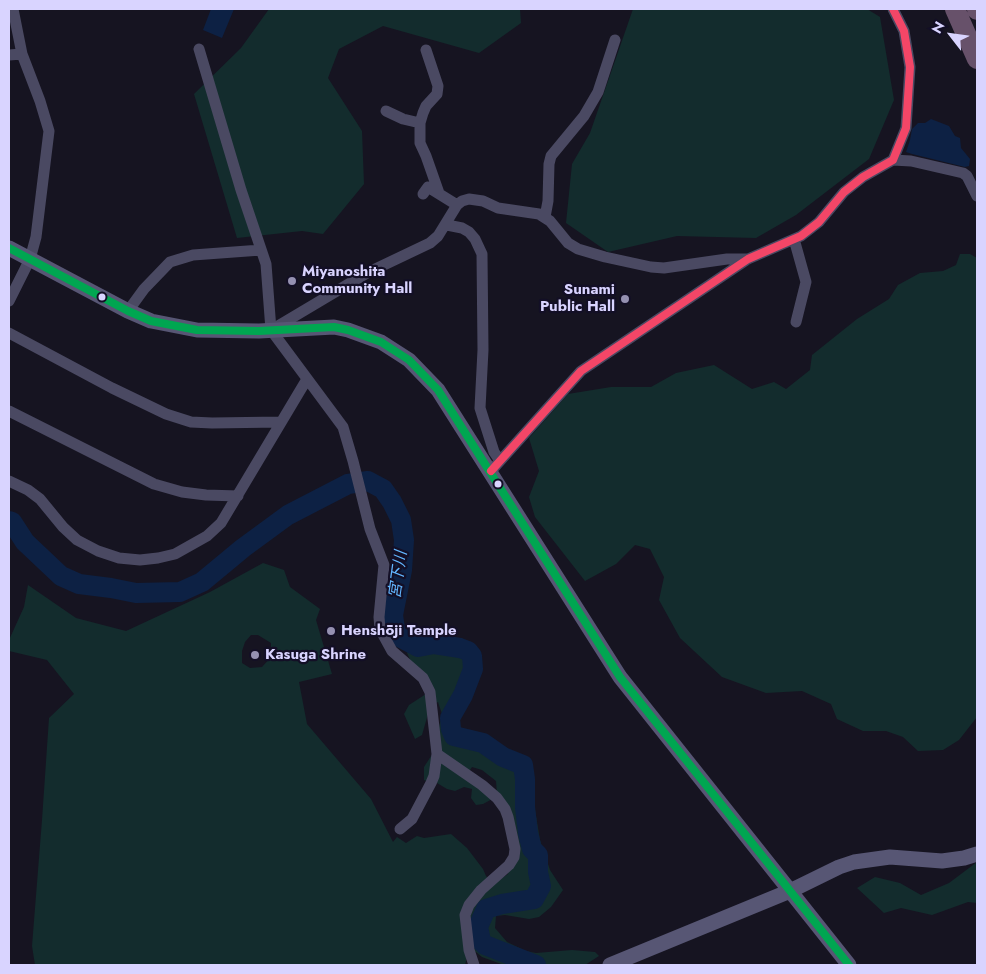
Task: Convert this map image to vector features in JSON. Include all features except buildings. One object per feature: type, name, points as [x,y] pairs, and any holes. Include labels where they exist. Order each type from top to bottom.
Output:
[{"type":"highway","points":[[955,9],[977,59]]},
{"type":"street","points":[[9,301],[30,259],[36,237],[49,131],[22,54],[13,9]]},
{"type":"street","points":[[892,9],[904,31],[910,66],[906,128],[893,160]]},
{"type":"street","points":[[544,217],[548,201],[551,156],[584,116],[598,92],[615,40]]},
{"type":"street","points":[[199,49],[266,264],[271,330],[343,427],[354,461],[370,529],[384,565],[379,617],[380,629],[392,652],[426,682],[431,701],[437,754],[431,783],[412,819],[400,829]]},
{"type":"street","points":[[426,50],[438,86],[437,94],[426,106],[420,122],[420,143],[438,193]]},
{"type":"street","points":[[9,55],[22,54]]},
{"type":"street","points":[[386,111],[403,119],[420,122]]},
{"type":"street","points":[[495,466],[581,371],[748,258],[794,239],[820,222],[844,192],[893,160],[911,161],[963,173],[967,176],[977,196]]},
{"type":"street","points":[[423,194],[428,187],[457,205]]},
{"type":"street","points":[[271,330],[367,273],[430,243],[447,224],[457,205],[462,201],[474,199],[494,207],[539,214],[568,243],[605,257],[664,268],[748,258]]},
{"type":"street","points":[[447,224],[469,232],[475,239],[482,254],[483,350],[480,408],[494,452],[495,466]]},
{"type":"street","points":[[794,239],[806,282],[796,322]]},
{"type":"street","points":[[9,248],[128,311],[151,321],[196,330],[271,330],[334,327],[381,342],[410,360],[438,390],[456,420],[495,466],[620,677],[849,965]]},
{"type":"street","points":[[128,311],[144,289],[170,262],[193,255],[261,250]]},
{"type":"street","points":[[9,333],[112,388],[166,414],[191,422],[212,424],[280,422]]},
{"type":"street","points":[[9,481],[28,490],[40,499],[63,527],[78,540],[98,551],[119,558],[140,560],[175,554],[200,541],[221,522],[307,379]]},
{"type":"street","points":[[9,411],[154,484],[182,492],[238,496]]},
{"type":"street","points":[[437,754],[482,785],[497,798],[508,817],[515,850],[509,865],[481,890],[469,905],[465,916],[469,950],[474,965]]},
{"type":"street","points":[[610,965],[790,891],[839,867],[864,860],[890,857],[942,861],[977,854]]},
{"type":"green space","points":[[269,9],[520,9],[521,23],[479,53],[383,26],[339,49],[328,78],[362,131],[364,184],[323,234],[302,231],[237,238],[194,94],[241,48]]},
{"type":"green space","points":[[633,9],[867,9],[880,17],[894,100],[869,159],[796,215],[756,238],[677,236],[608,252],[566,223],[572,164],[590,133]]},
{"type":"green space","points":[[960,254],[970,254],[977,258],[977,717],[959,740],[943,750],[918,751],[903,737],[886,731],[863,731],[837,719],[831,704],[802,691],[766,693],[722,677],[680,638],[659,600],[664,577],[650,549],[635,545],[616,564],[585,581],[535,517],[529,497],[539,471],[529,438],[568,394],[611,387],[651,387],[676,373],[714,365],[752,389],[774,382],[786,389],[810,370],[812,355],[857,319],[889,299],[898,285],[920,273],[943,271],[956,265]]},
{"type":"green space","points":[[263,563],[284,570],[290,587],[320,609],[316,620],[332,674],[299,682],[307,724],[371,799],[393,842],[397,837],[406,843],[417,836],[424,838],[451,834],[467,848],[493,884],[508,874],[513,838],[494,798],[483,804],[476,805],[471,798],[472,789],[464,787],[455,791],[437,783],[424,780],[424,767],[433,753],[442,714],[438,702],[430,707],[422,735],[415,739],[404,714],[409,705],[426,694],[407,653],[412,643],[438,635],[464,644],[473,655],[475,679],[459,715],[458,724],[463,730],[486,739],[511,753],[520,761],[527,775],[533,797],[540,840],[550,870],[563,890],[551,907],[539,917],[529,919],[505,915],[496,916],[495,928],[507,942],[526,951],[536,953],[572,950],[595,952],[599,956],[585,965],[504,965],[482,957],[476,952],[467,957],[465,965],[35,965],[32,946],[49,718],[74,694],[47,660],[9,651],[9,640],[24,607],[28,585],[76,618],[126,631],[210,592]],"holes":[[[251,635],[258,635],[271,643],[271,657],[262,667],[250,668],[242,663],[242,651],[245,642]],[[472,767],[482,770],[496,781],[497,794],[468,773]]]},
{"type":"green space","points":[[977,862],[977,903],[968,902],[932,915],[901,908],[884,913],[857,888],[875,877],[900,883],[921,895],[949,883]]},
{"type":"water","points":[[211,9],[234,9],[222,38],[203,30]]},
{"type":"water","points":[[931,119],[949,126],[955,136],[960,138],[961,148],[970,159],[969,166],[965,167],[906,152],[912,129],[918,123],[925,123]]},
{"type":"waterway","name":"宮下川","points":[[9,521],[12,522],[25,542],[61,576],[79,584],[136,593],[180,592],[202,582],[243,548],[288,515],[348,484],[368,481],[383,489],[401,520],[404,540],[402,570],[393,615],[395,629],[401,638],[418,647],[434,644],[468,651],[472,656],[473,669],[463,695],[450,718],[454,736],[483,743],[503,757],[523,765],[528,833],[532,849],[538,855],[538,872],[541,886],[534,899],[502,904],[486,909],[478,927],[481,941],[485,945],[536,965]]},
{"type":"transit line","points":[[491,471],[581,371],[748,259],[801,236],[819,222],[844,192],[863,177],[893,160],[906,128],[910,67],[904,31],[893,9]]},
{"type":"transit line","points":[[9,248],[128,311],[151,321],[197,330],[259,331],[334,327],[381,342],[409,360],[438,390],[620,677],[849,965]]},
{"type":"place","name":"Miyanoshita Community Hall","points":[[292,281]]},
{"type":"place","name":"Sunami Public Hall","points":[[625,299]]},
{"type":"place","name":"Henshōji Temple","points":[[331,631]]},
{"type":"place","name":"Kasuga Shrine","points":[[255,655]]}]
